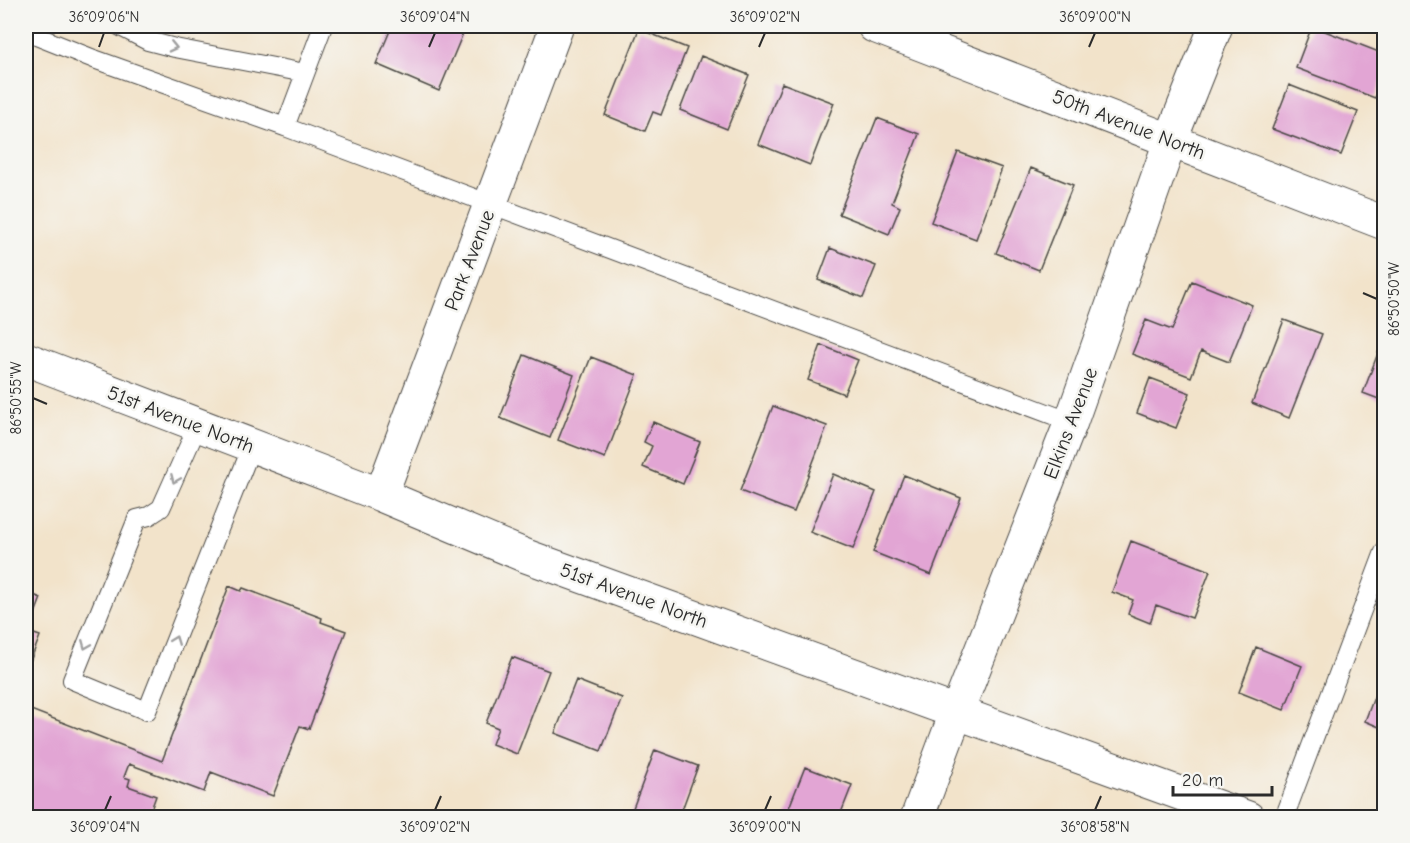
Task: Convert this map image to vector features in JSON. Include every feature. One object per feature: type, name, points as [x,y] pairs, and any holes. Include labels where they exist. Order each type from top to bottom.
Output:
[{"type":"street","name":"Park Avenue","points":[[381,495],[557,26]]},
{"type":"street","name":"Elkins Avenue","points":[[917,818],[956,712],[1071,422],[1171,139],[1216,26]]},
{"type":"street","name":"50th Avenue North","points":[[884,27],[1384,223]]},
{"type":"street","name":"51st Avenue North","points":[[26,359],[381,495],[526,556],[1248,818]]},
{"type":"lane","points":[[119,26],[148,41],[175,48],[306,73]]},
{"type":"lane","points":[[285,128],[324,26]]},
{"type":"lane","points":[[26,32],[1071,422]]},
{"type":"lane","points":[[198,425],[161,508],[149,516],[137,519],[72,680],[147,711],[252,446]]},
{"type":"lane","points":[[1284,818],[1384,552]]},
{"type":"building","points":[[392,26],[466,26],[439,91],[376,64]]},
{"type":"building","points":[[1312,26],[1384,54],[1384,75],[1375,98],[1296,68]]},
{"type":"building","points":[[639,29],[687,48],[661,115],[653,112],[645,131],[605,115]]},
{"type":"building","points":[[701,56],[749,75],[727,129],[680,110]]},
{"type":"building","points":[[782,83],[834,103],[810,165],[758,144]]},
{"type":"building","points":[[1289,85],[1358,112],[1341,155],[1272,129]]},
{"type":"building","points":[[877,118],[919,134],[892,203],[900,207],[889,234],[839,214]]},
{"type":"building","points":[[958,152],[1002,168],[976,239],[931,222]]},
{"type":"building","points":[[1031,168],[1073,185],[1039,270],[996,253]]},
{"type":"building","points":[[830,248],[876,266],[863,298],[818,280]]},
{"type":"building","points":[[1192,281],[1252,305],[1229,362],[1201,351],[1191,377],[1132,354],[1146,320],[1172,330]]},
{"type":"building","points":[[1284,320],[1322,334],[1289,418],[1252,403]]},
{"type":"building","points":[[821,345],[858,360],[844,394],[808,380]]},
{"type":"building","points":[[1381,345],[1384,346],[1384,401],[1363,393]]},
{"type":"building","points":[[524,355],[574,375],[550,438],[500,418]]},
{"type":"building","points":[[591,357],[637,375],[605,458],[558,440]]},
{"type":"building","points":[[1150,378],[1190,393],[1176,428],[1137,413]]},
{"type":"building","points":[[773,406],[827,426],[794,512],[740,491]]},
{"type":"building","points":[[653,422],[700,442],[683,484],[643,467],[652,446],[644,442]]},
{"type":"building","points":[[833,474],[876,492],[853,549],[810,532]]},
{"type":"building","points":[[904,475],[961,498],[931,575],[873,552]]},
{"type":"building","points":[[1131,541],[1210,571],[1192,618],[1156,605],[1150,623],[1128,614],[1133,600],[1112,592]]},
{"type":"building","points":[[229,586],[241,591],[243,588],[322,618],[321,622],[346,631],[309,729],[300,726],[273,796],[211,772],[204,792],[129,764],[124,777],[130,779],[128,786],[156,796],[148,818],[26,818],[26,708],[162,761]]},
{"type":"building","points":[[26,592],[41,598],[28,632],[40,636],[26,672]]},
{"type":"building","points":[[1256,647],[1302,666],[1284,710],[1239,692]]},
{"type":"building","points":[[512,657],[549,671],[517,754],[492,744],[498,728],[486,723]]},
{"type":"building","points":[[1384,671],[1384,729],[1365,721]]},
{"type":"building","points":[[576,680],[622,698],[601,751],[555,733]]},
{"type":"building","points":[[655,750],[698,766],[679,818],[630,816]]},
{"type":"building","points":[[805,767],[852,785],[839,818],[785,818]]}]
